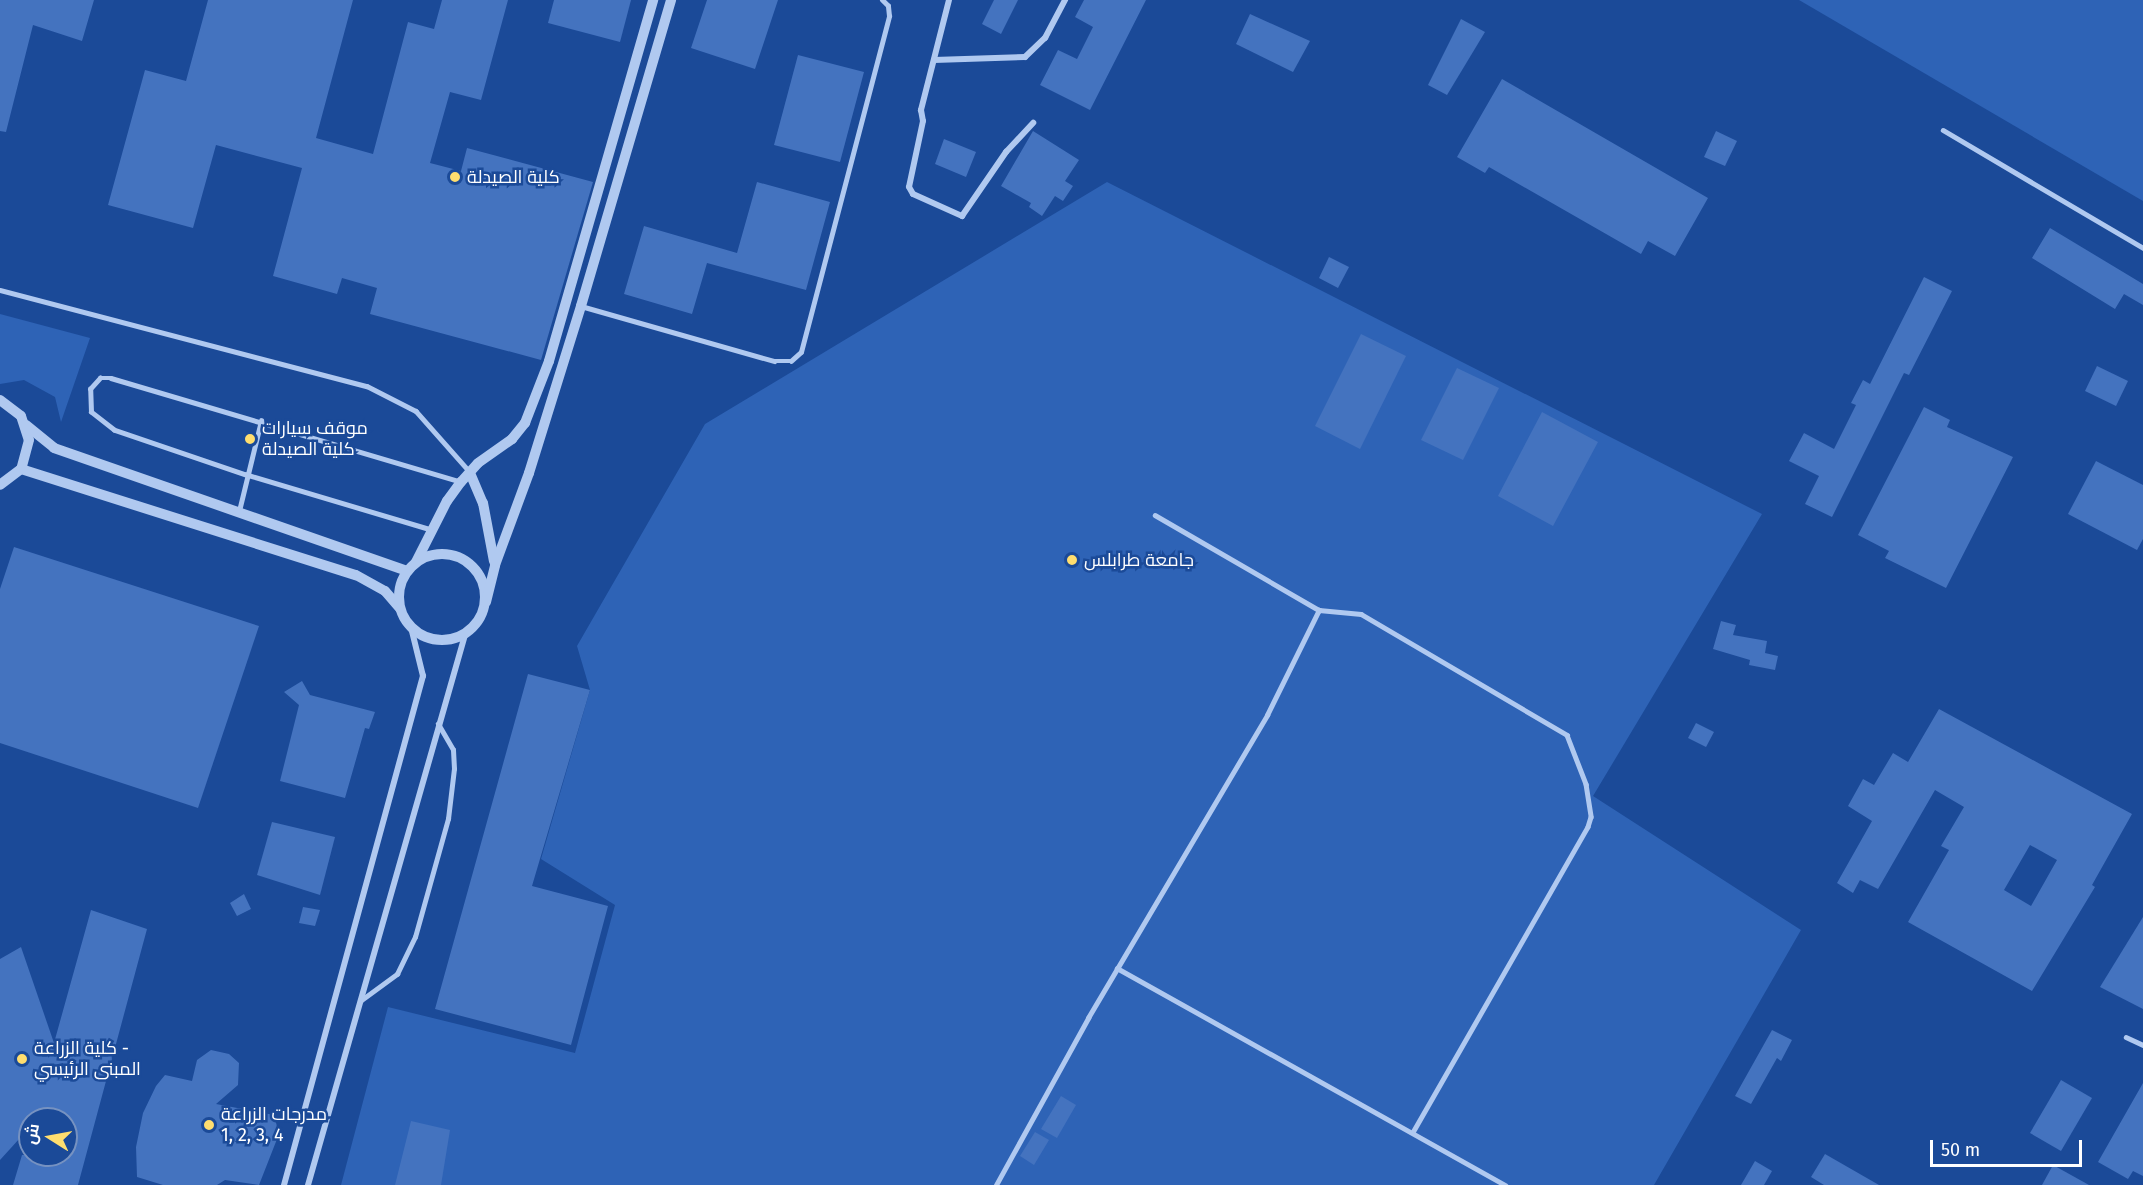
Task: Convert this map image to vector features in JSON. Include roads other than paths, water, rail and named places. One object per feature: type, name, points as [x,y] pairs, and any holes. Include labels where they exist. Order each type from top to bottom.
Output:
[{"type":"street","points":[[400,608],[401,582],[416,562],[431,530],[461,482],[512,439],[525,423],[549,361],[653,0]]},
{"type":"street","points":[[308,1185],[437,723],[465,635],[479,621],[486,602],[495,565],[529,473],[671,0]]},
{"type":"street","points":[[949,0],[921,110],[923,121],[909,187],[913,194],[962,216],[1006,152],[1032,123]]},
{"type":"street","points":[[934,60],[1025,57],[1045,38],[1065,0]]},
{"type":"street","points":[[0,400],[14,408],[26,425],[54,448],[407,571]]},
{"type":"street","points":[[0,485],[21,469],[28,455],[26,425]]},
{"type":"street","points":[[21,469],[356,575],[385,591],[400,608],[411,627],[423,676],[284,1185]]},
{"type":"street","points":[[470,473],[483,503],[495,565]]},
{"type":"street","points":[[416,562],[439,554],[463,558],[480,576],[486,602]]},
{"type":"street","points":[[411,627],[426,638],[446,641],[465,635]]},
{"type":"lane","points":[[581,306],[774,361],[791,361],[801,352],[889,16],[888,6],[882,0]]},
{"type":"lane","points":[[1942,130],[2143,248]]},
{"type":"lane","points":[[0,290],[367,386],[416,411],[470,473]]},
{"type":"lane","points":[[431,530],[246,475],[114,430],[91,412],[88,394],[100,378],[111,378],[430,470],[461,482]]},
{"type":"lane","points":[[239,511],[261,421]]},
{"type":"lane","points":[[1155,515],[1319,610],[1361,614],[1567,735],[1586,784],[1591,817],[1588,827],[1413,1132]]},
{"type":"lane","points":[[996,1185],[1117,968],[1267,715],[1319,610]]},
{"type":"lane","points":[[360,1001],[389,982],[406,955],[448,819],[453,750],[437,723]]},
{"type":"lane","points":[[1117,968],[1275,1059],[1413,1132],[1505,1185]]},
{"type":"lane","points":[[2126,1037],[2143,1045]]},
{"type":"place","name":"كلية الصيدلة","points":[[455,177]]},
{"type":"place","name":"موقف سيارات كلية الصيدلة","points":[[250,439]]},
{"type":"place","name":"جامعة طرابلس","points":[[1072,560]]},
{"type":"place","name":"كلية الزراعة - المبنى الرئيسي","points":[[22,1059]]},
{"type":"place","name":"مدرجات الزراعة 1, 2, 3, 4","points":[[209,1125]]}]
